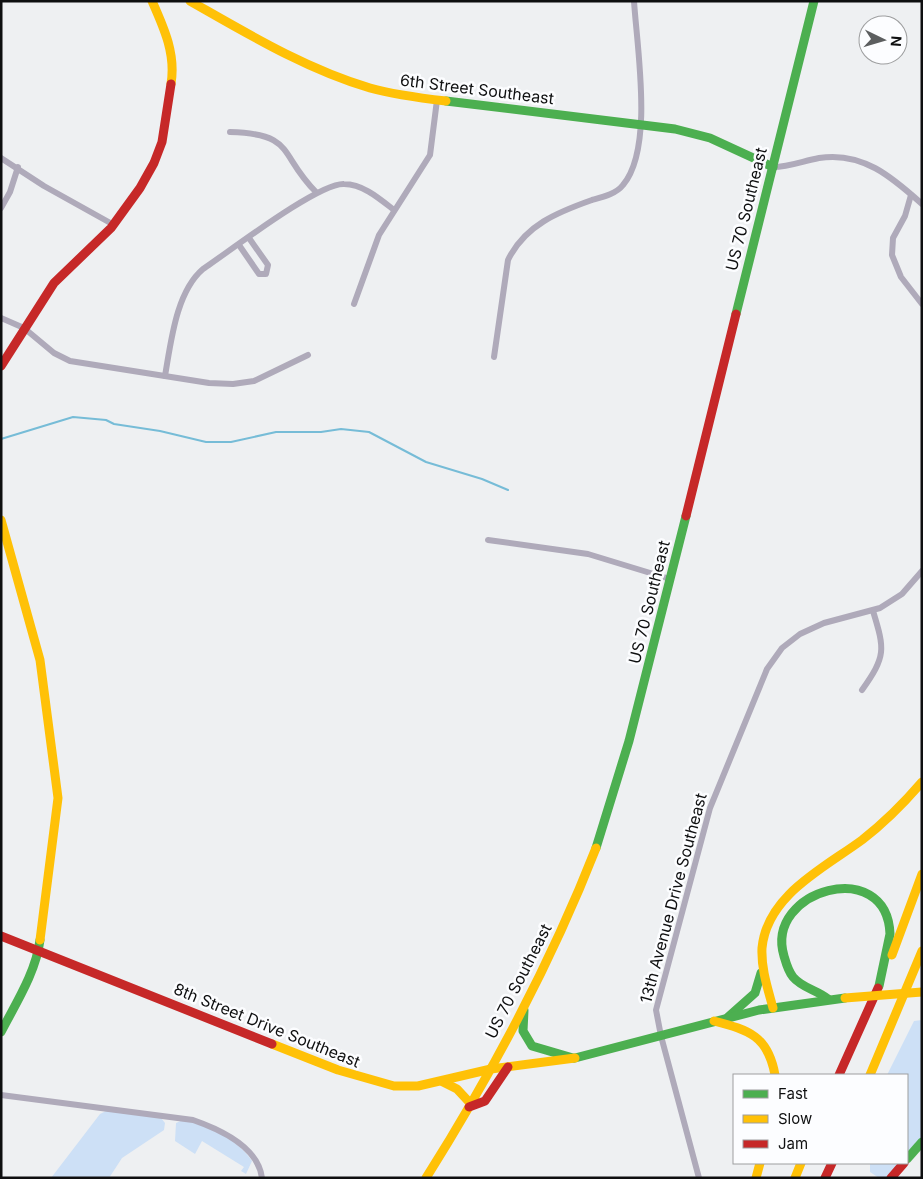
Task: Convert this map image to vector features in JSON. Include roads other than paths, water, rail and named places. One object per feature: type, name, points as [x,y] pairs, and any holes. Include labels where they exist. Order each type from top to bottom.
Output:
[{"type":"main road","points":[[1,366],[24,328],[62,273],[114,224],[148,176],[158,151],[166,118],[172,81],[173,57],[168,38],[152,1]]},
{"type":"main road","name":"6th Street Southeast","points":[[190,1],[330,76],[375,91],[641,124],[700,134],[773,167]]},
{"type":"main road","name":"US 70 Southeast","points":[[426,1178],[490,1069],[525,1004],[569,912],[599,835],[634,721],[814,1]]},
{"type":"main road","points":[[1,520],[40,660],[57,789],[55,834],[38,950],[23,992],[1,1032]]},
{"type":"main road","points":[[728,1018],[755,993],[763,961],[767,928],[773,914],[786,896],[807,878],[875,830],[897,810],[922,782]]},
{"type":"main road","points":[[839,1074],[879,986],[922,874]]},
{"type":"main road","points":[[828,999],[796,982],[788,970],[782,952],[783,933],[791,915],[804,900],[823,889],[844,887],[861,890],[876,898],[885,910],[890,925],[890,941],[879,986]]},
{"type":"main road","name":"8th Street Drive Southeast","points":[[1,936],[353,1076],[394,1086],[418,1086],[443,1082],[490,1069],[573,1058],[773,1008],[828,999],[922,992]]},
{"type":"main road","points":[[870,1074],[922,951]]},
{"type":"main road","points":[[763,961],[765,984],[773,1008]]},
{"type":"main road","points":[[525,1004],[524,1031],[532,1046],[573,1058]]},
{"type":"main road","points":[[714,1022],[744,1029],[760,1038],[771,1058],[775,1074]]},
{"type":"main road","points":[[443,1082],[457,1089],[469,1105],[485,1101],[508,1067]]},
{"type":"main road","points":[[908,1158],[922,1142]]},
{"type":"main road","points":[[756,1178],[760,1164]]},
{"type":"main road","points":[[795,1178],[801,1164]]},
{"type":"main road","points":[[825,1178],[832,1164]]},
{"type":"main road","points":[[891,1178],[903,1164]]},
{"type":"street","points":[[494,357],[508,260],[515,246],[525,235],[552,215],[612,194],[622,186],[636,163],[641,124],[634,1]]},
{"type":"street","points":[[354,304],[378,235],[430,155],[437,100]]},
{"type":"street","points":[[230,132],[258,134],[273,139],[285,149],[305,180],[316,192]]},
{"type":"street","points":[[773,167],[790,166],[826,157],[849,158],[879,169],[922,204]]},
{"type":"street","points":[[1,158],[18,167],[44,186],[114,224]]},
{"type":"street","points":[[1,208],[6,202],[18,167]]},
{"type":"street","points":[[165,376],[180,306],[189,284],[203,269],[316,192],[336,184],[352,185],[373,194],[394,210]]},
{"type":"street","points":[[911,194],[905,216],[893,238],[892,255],[901,277],[922,304]]},
{"type":"street","points":[[239,245],[259,274],[266,274],[268,265],[249,238]]},
{"type":"street","points":[[1,318],[24,328],[54,353],[70,361],[208,383],[240,384],[254,381],[308,355]]},
{"type":"street","points":[[488,540],[588,554],[670,578]]},
{"type":"street","name":"13th Avenue Drive Southeast","points":[[699,1178],[661,1036],[657,1005],[714,796],[763,676],[776,654],[800,634],[824,623],[873,611],[902,594],[922,571]]},
{"type":"street","points":[[862,690],[879,664],[882,648],[882,639],[873,611]]},
{"type":"street","points":[[1,1095],[193,1120],[216,1130],[244,1147],[256,1160],[262,1178]]},
{"type":"waterway","points":[[1,439],[73,417],[106,420],[114,424],[160,431],[206,442],[231,442],[276,432],[321,432],[341,429],[369,432],[426,462],[482,479],[508,490]]}]
